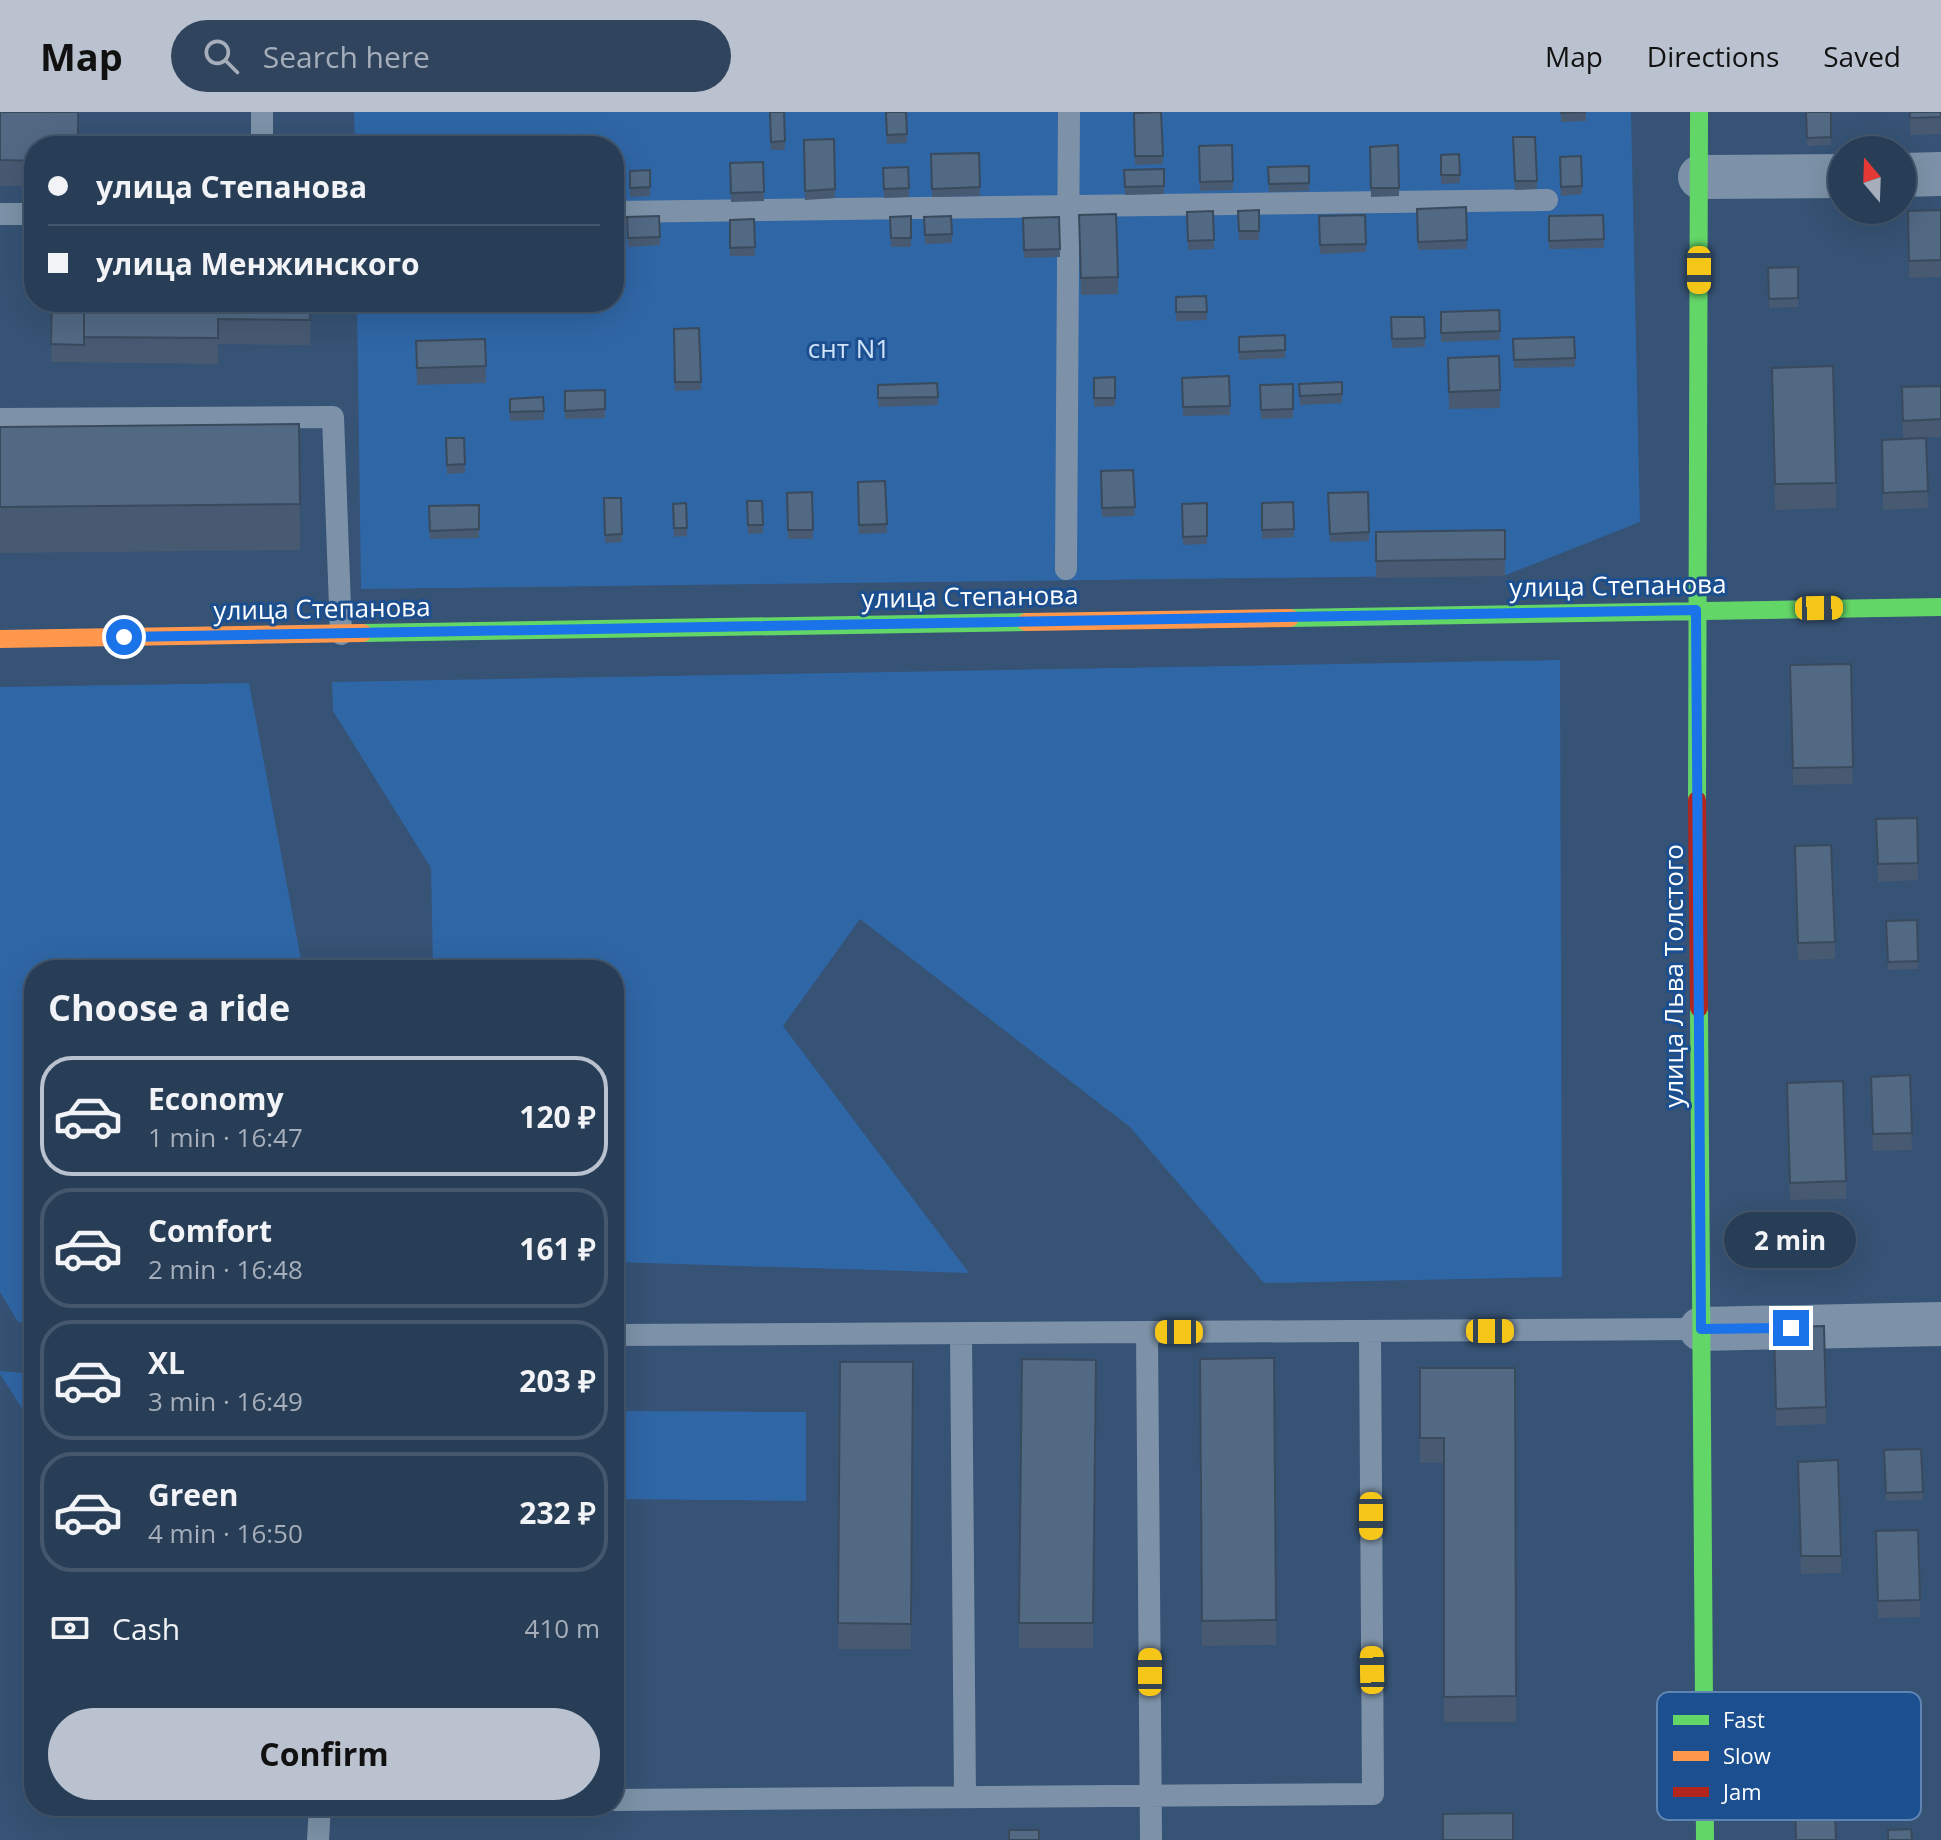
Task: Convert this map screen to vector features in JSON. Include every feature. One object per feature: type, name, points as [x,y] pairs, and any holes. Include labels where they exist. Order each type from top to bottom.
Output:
[{"type":"street","name":"улица Льва Толстого","points":[[1699,112],[1696,610],[1704,1692]]},
{"type":"street","points":[[1916,175],[1941,174]]},
{"type":"street","points":[[1700,177],[1828,176]]},
{"type":"street","name":"улица Степанова","points":[[0,639],[1941,607]]},
{"type":"street","points":[[1701,1329],[1941,1324]]},
{"type":"street","name":"улица Льва Толстого","points":[[1705,1820],[1705,1840]]},
{"type":"lane","points":[[262,112],[262,136]]},
{"type":"lane","points":[[1066,569],[1069,112]]},
{"type":"lane","points":[[624,212],[1547,200]]},
{"type":"lane","points":[[0,214],[24,214]]},
{"type":"lane","points":[[0,419],[333,417],[341,634]]},
{"type":"lane","points":[[624,1335],[1701,1329]]},
{"type":"lane","points":[[624,1800],[1373,1794],[1370,1331]]},
{"type":"lane","points":[[1147,1332],[1151,1840]]},
{"type":"lane","points":[[961,1333],[965,1796]]},
{"type":"lane","points":[[318,1840],[319,1816]]},
{"type":"green space","name":"снт N1","points":[[354,112],[1631,112],[1640,522],[1506,575],[361,589],[357,312],[624,312],[624,136],[355,136]]},
{"type":"green space","points":[[1560,660],[1562,1277],[1264,1283],[1130,1127],[860,919],[783,1026],[969,1273],[624,1262],[624,960],[433,960],[431,868],[333,711],[332,682]]},
{"type":"green space","points":[[249,683],[301,960],[24,960],[24,1322],[18,1322],[0,1292],[0,687]]},
{"type":"green space","points":[[0,1371],[24,1373],[24,1411]]},
{"type":"green space","points":[[624,1411],[806,1412],[806,1501],[624,1499]]},
{"type":"building","points":[[0,112],[78,112],[78,136],[24,136],[24,161],[0,160]]},
{"type":"building","points":[[770,112],[784,112],[785,141],[771,142]]},
{"type":"building","points":[[886,112],[906,112],[907,134],[887,135]]},
{"type":"building","points":[[1161,112],[1163,156],[1135,156],[1134,113]]},
{"type":"building","points":[[1806,112],[1831,112],[1831,136],[1807,138]]},
{"type":"building","points":[[1910,112],[1941,112],[1941,117],[1910,118]]},
{"type":"building","points":[[1513,137],[1535,137],[1537,181],[1515,181]]},
{"type":"building","points":[[834,139],[835,189],[805,191],[804,140]]},
{"type":"building","points":[[1232,145],[1233,181],[1200,182],[1199,146]]},
{"type":"building","points":[[1398,145],[1399,188],[1371,188],[1370,147]]},
{"type":"building","points":[[979,153],[980,187],[932,189],[931,154]]},
{"type":"building","points":[[1459,154],[1460,175],[1441,175],[1441,155]]},
{"type":"building","points":[[1581,156],[1582,186],[1561,187],[1560,157]]},
{"type":"building","points":[[763,162],[764,192],[731,193],[730,163]]},
{"type":"building","points":[[1309,166],[1309,183],[1269,184],[1268,167]]},
{"type":"building","points":[[908,167],[909,188],[884,189],[883,168]]},
{"type":"building","points":[[1164,169],[1164,186],[1125,187],[1124,170]]},
{"type":"building","points":[[650,170],[650,187],[630,188],[630,171]]},
{"type":"building","points":[[1466,207],[1467,240],[1418,242],[1417,209]]},
{"type":"building","points":[[1259,210],[1259,231],[1239,231],[1238,211]]},
{"type":"building","points":[[1941,210],[1941,260],[1909,261],[1908,224],[1916,224],[1916,211]]},
{"type":"building","points":[[1213,211],[1214,240],[1188,241],[1187,212]]},
{"type":"building","points":[[1116,214],[1118,277],[1081,278],[1079,215]]},
{"type":"building","points":[[1365,215],[1366,244],[1320,245],[1319,216]]},
{"type":"building","points":[[1603,215],[1604,239],[1549,241],[1549,216]]},
{"type":"building","points":[[659,216],[660,237],[628,238],[627,217]]},
{"type":"building","points":[[911,216],[911,238],[891,238],[890,217]]},
{"type":"building","points":[[951,216],[952,234],[925,235],[924,217]]},
{"type":"building","points":[[1059,217],[1060,249],[1024,250],[1023,218]]},
{"type":"building","points":[[754,219],[755,247],[730,248],[730,220]]},
{"type":"building","points":[[1798,267],[1798,298],[1769,299],[1768,268]]},
{"type":"building","points":[[1206,296],[1207,312],[1176,312],[1176,297]]},
{"type":"building","points":[[1499,310],[1500,331],[1441,333],[1441,312]]},
{"type":"building","points":[[52,312],[84,312],[84,345],[51,344]]},
{"type":"building","points":[[84,312],[310,312],[310,320],[218,319],[218,338],[84,337]]},
{"type":"building","points":[[1391,317],[1424,317],[1425,338],[1392,339]]},
{"type":"building","points":[[699,328],[701,382],[675,382],[674,329]]},
{"type":"building","points":[[1285,335],[1285,350],[1239,352],[1239,337]]},
{"type":"building","points":[[1574,337],[1575,358],[1514,360],[1513,339]]},
{"type":"building","points":[[485,339],[486,366],[417,368],[416,341]]},
{"type":"building","points":[[1499,356],[1500,390],[1449,392],[1448,358]]},
{"type":"building","points":[[1833,366],[1836,483],[1775,484],[1772,368]]},
{"type":"building","points":[[1229,376],[1230,406],[1183,407],[1182,378]]},
{"type":"building","points":[[1115,377],[1115,398],[1094,398],[1094,378]]},
{"type":"building","points":[[1342,382],[1342,394],[1300,396],[1299,384]]},
{"type":"building","points":[[937,383],[938,397],[878,398],[878,385]]},
{"type":"building","points":[[1293,384],[1293,409],[1261,410],[1260,385]]},
{"type":"building","points":[[1941,386],[1941,419],[1903,421],[1902,387]]},
{"type":"building","points":[[605,390],[605,409],[565,411],[565,391]]},
{"type":"building","points":[[543,397],[544,411],[510,412],[510,399]]},
{"type":"building","points":[[299,424],[300,504],[0,507],[0,427]]},
{"type":"building","points":[[446,438],[464,438],[465,464],[447,465]]},
{"type":"building","points":[[1926,438],[1928,491],[1883,493],[1882,440]]},
{"type":"building","points":[[1133,470],[1135,507],[1102,508],[1101,471]]},
{"type":"building","points":[[885,481],[887,524],[859,525],[858,482]]},
{"type":"building","points":[[812,492],[813,530],[788,530],[787,493]]},
{"type":"building","points":[[1368,492],[1369,532],[1330,534],[1328,493]]},
{"type":"building","points":[[604,498],[621,498],[622,534],[605,535]]},
{"type":"building","points":[[747,501],[762,501],[763,525],[748,525]]},
{"type":"building","points":[[1293,502],[1294,529],[1262,530],[1262,503]]},
{"type":"building","points":[[686,503],[687,528],[674,528],[673,504]]},
{"type":"building","points":[[1207,503],[1207,536],[1183,537],[1182,504]]},
{"type":"building","points":[[479,505],[479,529],[430,531],[429,506]]},
{"type":"building","points":[[1505,530],[1505,559],[1376,561],[1376,532]]},
{"type":"building","points":[[1851,664],[1853,767],[1793,768],[1790,665]]},
{"type":"building","points":[[1917,818],[1918,863],[1878,864],[1876,819]]},
{"type":"building","points":[[1831,845],[1835,942],[1798,943],[1795,846]]},
{"type":"building","points":[[1917,920],[1918,961],[1888,962],[1886,921]]},
{"type":"building","points":[[1910,1075],[1912,1133],[1873,1134],[1871,1077]]},
{"type":"building","points":[[1843,1081],[1846,1181],[1790,1183],[1787,1083]]},
{"type":"building","points":[[1824,1326],[1826,1407],[1776,1409],[1774,1327]]},
{"type":"building","points":[[1274,1358],[1276,1620],[1202,1621],[1200,1359]]},
{"type":"building","points":[[1022,1359],[1096,1360],[1093,1623],[1019,1623]]},
{"type":"building","points":[[840,1362],[913,1362],[911,1624],[838,1623]]},
{"type":"building","points":[[1420,1368],[1515,1368],[1516,1696],[1444,1697],[1444,1438],[1420,1438]]},
{"type":"building","points":[[1921,1449],[1923,1492],[1886,1493],[1884,1450]]},
{"type":"building","points":[[1838,1460],[1841,1556],[1801,1556],[1798,1462]]},
{"type":"building","points":[[1918,1530],[1920,1600],[1878,1601],[1876,1531]]},
{"type":"building","points":[[1513,1813],[1513,1840],[1443,1840],[1443,1814]]},
{"type":"building","points":[[1796,1820],[1835,1820],[1836,1840],[1796,1840]]},
{"type":"building","points":[[1911,1829],[1912,1840],[1888,1840],[1888,1830]]},
{"type":"building","points":[[1009,1830],[1039,1830],[1039,1840],[1009,1840]]},
{"type":"traffic: fast","points":[[1697,800],[1699,112]]},
{"type":"traffic: fast","points":[[1290,618],[1941,607]]},
{"type":"traffic: fast","points":[[363,633],[1026,622]]},
{"type":"traffic: fast","points":[[1699,1008],[1704,1692]]},
{"type":"traffic: fast","points":[[1705,1820],[1705,1840]]},
{"type":"traffic: slow","points":[[1026,622],[1290,618]]},
{"type":"traffic: slow","points":[[0,639],[363,633]]},
{"type":"traffic: jam","points":[[1697,800],[1699,1008]]},
{"type":"route","points":[[124,637],[1696,610],[1701,1329],[1791,1328]]}]
